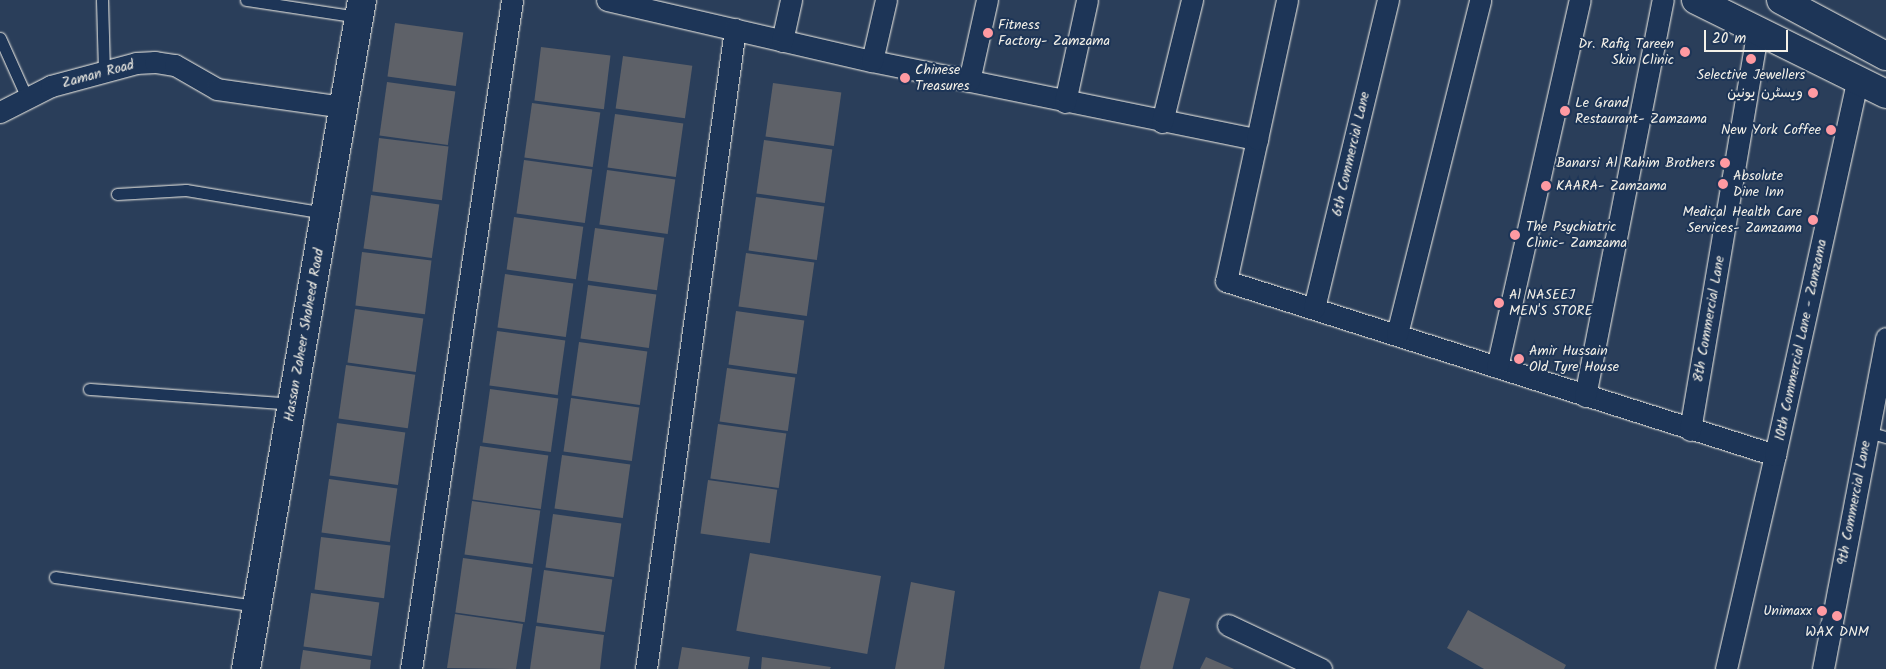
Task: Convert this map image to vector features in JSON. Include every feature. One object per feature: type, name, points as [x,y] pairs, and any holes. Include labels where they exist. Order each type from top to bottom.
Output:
[{"type":"street","points":[[411,669],[512,0]]},
{"type":"street","points":[[607,0],[683,8],[736,29],[782,41],[1065,102],[1257,139]]},
{"type":"street","points":[[782,41],[791,0]]},
{"type":"street","points":[[872,61],[886,0]]},
{"type":"street","points":[[969,81],[987,0]]},
{"type":"street","points":[[1065,102],[1088,0]]},
{"type":"street","points":[[1162,122],[1192,0]]},
{"type":"street","points":[[1287,0],[1226,281],[1497,366],[1690,430],[1776,455]]},
{"type":"street","name":"6th Commercial Lane","points":[[1314,308],[1388,0]]},
{"type":"street","points":[[1397,334],[1480,0]]},
{"type":"street","points":[[1497,366],[1580,0]]},
{"type":"street","points":[[1586,396],[1663,0]]},
{"type":"street","points":[[1696,0],[1858,78],[1886,94]]},
{"type":"street","points":[[1781,0],[1886,56]]},
{"type":"street","name":"Hassan Zaheer Shaheed Road","points":[[246,669],[360,8]]},
{"type":"street","points":[[646,669],[736,29]]},
{"type":"street","name":"8th Commercial Lane","points":[[1690,430],[1758,30]]},
{"type":"street","name":"Zaman Road","points":[[0,112],[27,98],[104,71],[136,63],[175,65],[216,89],[343,107]]},
{"type":"street","name":"10th Commercial Lane - Zamzama","points":[[1726,669],[1776,455],[1858,78]]},
{"type":"street","name":"9th Commercial Lane","points":[[1823,669],[1877,435],[1886,338]]},
{"type":"street","points":[[1228,626],[1321,669]]},
{"type":"lane","points":[[102,0],[104,71]]},
{"type":"lane","points":[[246,0],[360,8]]},
{"type":"lane","points":[[0,38],[27,98]]},
{"type":"lane","points":[[117,194],[186,190],[325,213]]},
{"type":"lane","points":[[89,389],[292,404]]},
{"type":"lane","points":[[55,577],[257,606]]},
{"type":"building","points":[[395,23],[463,33],[456,86],[387,76]]},
{"type":"building","points":[[541,47],[610,56],[604,109],[534,101]]},
{"type":"building","points":[[623,56],[692,66],[685,118],[616,108]]},
{"type":"building","points":[[387,82],[455,92],[448,145],[379,135]]},
{"type":"building","points":[[773,83],[841,93],[834,146],[765,136]]},
{"type":"building","points":[[532,103],[600,113],[593,167],[524,157]]},
{"type":"building","points":[[615,114],[683,124],[676,177],[607,167]]},
{"type":"building","points":[[379,138],[448,147],[442,200],[372,192]]},
{"type":"building","points":[[764,140],[832,150],[825,203],[756,193]]},
{"type":"building","points":[[524,160],[592,170],[585,223],[516,213]]},
{"type":"building","points":[[607,170],[675,180],[668,234],[599,224]]},
{"type":"building","points":[[371,195],[439,205],[432,258],[363,248]]},
{"type":"building","points":[[756,197],[824,207],[817,260],[748,250]]},
{"type":"building","points":[[514,217],[583,227],[576,279],[507,269]]},
{"type":"building","points":[[595,228],[664,238],[657,290],[588,280]]},
{"type":"building","points":[[362,252],[431,261],[425,314],[355,306]]},
{"type":"building","points":[[746,253],[814,263],[807,316],[738,306]]},
{"type":"building","points":[[505,274],[573,284],[566,337],[497,327]]},
{"type":"building","points":[[588,285],[656,295],[649,348],[580,338]]},
{"type":"building","points":[[355,309],[423,319],[416,372],[347,362]]},
{"type":"building","points":[[736,311],[804,321],[797,374],[728,364]]},
{"type":"building","points":[[497,331],[565,341],[558,395],[489,385]]},
{"type":"building","points":[[579,342],[647,352],[640,405],[571,395]]},
{"type":"building","points":[[346,365],[415,375],[408,428],[338,418]]},
{"type":"building","points":[[727,368],[795,378],[788,431],[719,421]]},
{"type":"building","points":[[490,389],[558,399],[551,452],[482,442]]},
{"type":"building","points":[[571,398],[639,408],[632,461],[563,451]]},
{"type":"building","points":[[337,423],[405,433],[398,485],[330,475]]},
{"type":"building","points":[[718,424],[786,434],[779,488],[710,478]]},
{"type":"building","points":[[480,446],[548,456],[541,509],[472,499]]},
{"type":"building","points":[[562,455],[630,465],[623,518],[554,508]]},
{"type":"building","points":[[329,479],[397,489],[390,542],[321,532]]},
{"type":"building","points":[[708,480],[777,490],[770,543],[700,533]]},
{"type":"building","points":[[472,501],[540,511],[533,564],[464,554]]},
{"type":"building","points":[[553,514],[621,524],[614,577],[545,567]]},
{"type":"building","points":[[321,537],[390,546],[384,598],[315,590]]},
{"type":"building","points":[[750,553],[881,576],[867,654],[736,631]]},
{"type":"building","points":[[463,558],[532,568],[525,622],[455,612]]},
{"type":"building","points":[[544,570],[612,580],[605,632],[537,622]]},
{"type":"building","points":[[911,582],[955,591],[944,669],[895,669]]},
{"type":"building","points":[[1159,591],[1190,599],[1173,669],[1140,669]]},
{"type":"building","points":[[311,593],[379,603],[372,656],[303,646]]},
{"type":"building","points":[[1468,610],[1566,665],[1564,669],[1484,669],[1447,648]]},
{"type":"building","points":[[455,614],[523,624],[516,669],[447,668]]},
{"type":"building","points":[[536,626],[604,635],[600,669],[530,669]]},
{"type":"building","points":[[682,647],[750,657],[748,669],[678,669]]},
{"type":"building","points":[[303,650],[371,660],[370,669],[300,669]]},
{"type":"building","points":[[762,657],[831,667],[830,669],[761,669]]},
{"type":"building","points":[[1206,657],[1234,669],[1200,669]]},
{"type":"place","name":"Fitness Factory- Zamzama","points":[[988,33]]},
{"type":"place","name":"Dr. Rafiq Tareen Skin Clinic","points":[[1685,52]]},
{"type":"place","name":"Selective Jewellers","points":[[1751,59]]},
{"type":"place","name":"Chinese Treasures","points":[[905,78]]},
{"type":"place","name":"ویسٹرن یونین","points":[[1813,93]]},
{"type":"place","name":"Le Grand Restaurant- Zamzama","points":[[1565,111]]},
{"type":"place","name":"New York Coffee","points":[[1831,130]]},
{"type":"place","name":"Banarsi Al Rahim Brothers","points":[[1725,163]]},
{"type":"place","name":"Absolute Dine Inn","points":[[1723,184]]},
{"type":"place","name":"KAARA- Zamzama","points":[[1546,186]]},
{"type":"place","name":"Medical Health Care Services- Zamzama","points":[[1813,220]]},
{"type":"place","name":"The Psychiatric Clinic- Zamzama","points":[[1515,235]]},
{"type":"place","name":"Al NASEEJ MEN'S STORE","points":[[1499,303]]},
{"type":"place","name":"Amir Hussain Old Tyre House","points":[[1519,359]]},
{"type":"place","name":"Unimaxx","points":[[1822,611]]},
{"type":"place","name":"WAX DNM","points":[[1837,616]]}]
